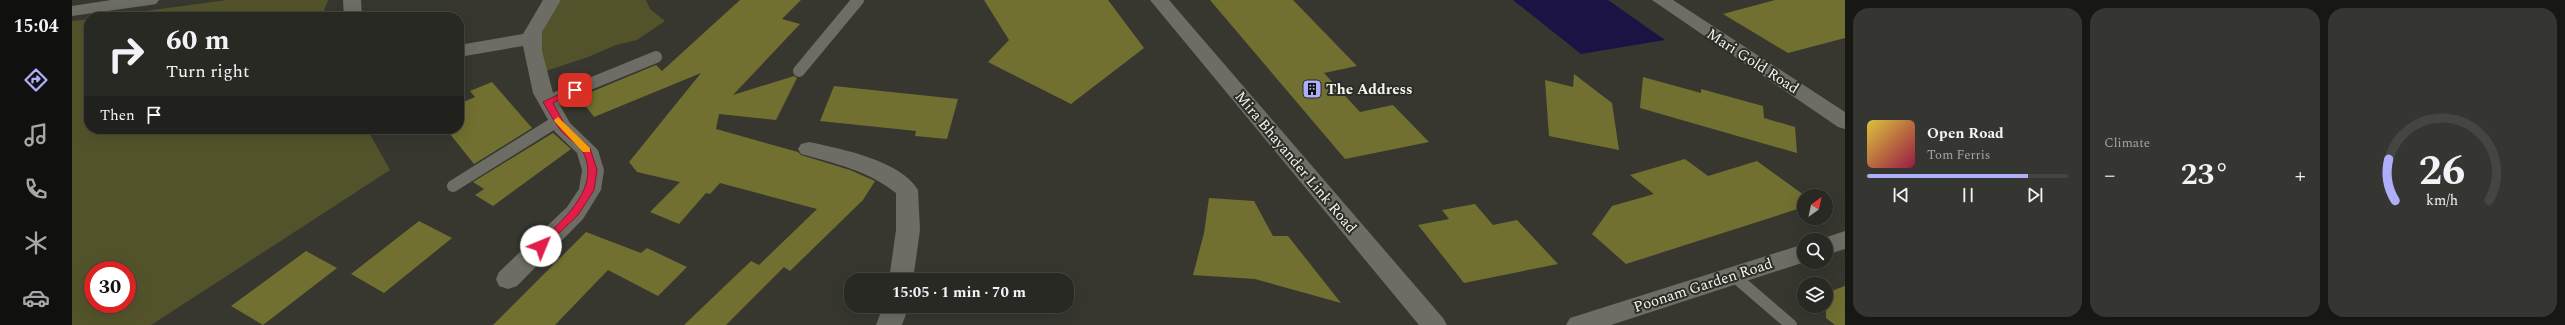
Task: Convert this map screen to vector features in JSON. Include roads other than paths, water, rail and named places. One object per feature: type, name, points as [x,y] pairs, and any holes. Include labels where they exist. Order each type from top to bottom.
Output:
[{"type":"street","points":[[72,11],[150,0]]},
{"type":"street","points":[[352,0],[353,12]]},
{"type":"street","points":[[508,279],[575,213],[590,190],[593,170],[587,150],[559,120],[543,93],[532,51],[533,32],[552,0]]},
{"type":"street","name":"Mira Bhayander Link Road","points":[[1159,0],[1434,325]]},
{"type":"street","name":"Mari Gold Road","points":[[1661,0],[1845,122]]},
{"type":"street","points":[[464,50],[533,38]]},
{"type":"street","points":[[809,149],[859,160],[889,174],[907,190],[908,230],[902,273]]},
{"type":"street","points":[[1833,244],[1845,240]]},
{"type":"street","name":"Poonam Garden Road","points":[[1579,325],[1797,255]]},
{"type":"street","points":[[889,325],[893,313]]},
{"type":"lane","points":[[800,71],[858,0]]},
{"type":"lane","points":[[548,102],[656,57]]},
{"type":"lane","points":[[453,186],[559,120]]},
{"type":"lane","points":[[1734,276],[1791,325]]},
{"type":"place","name":"The Address","points":[[1312,89]]}]
